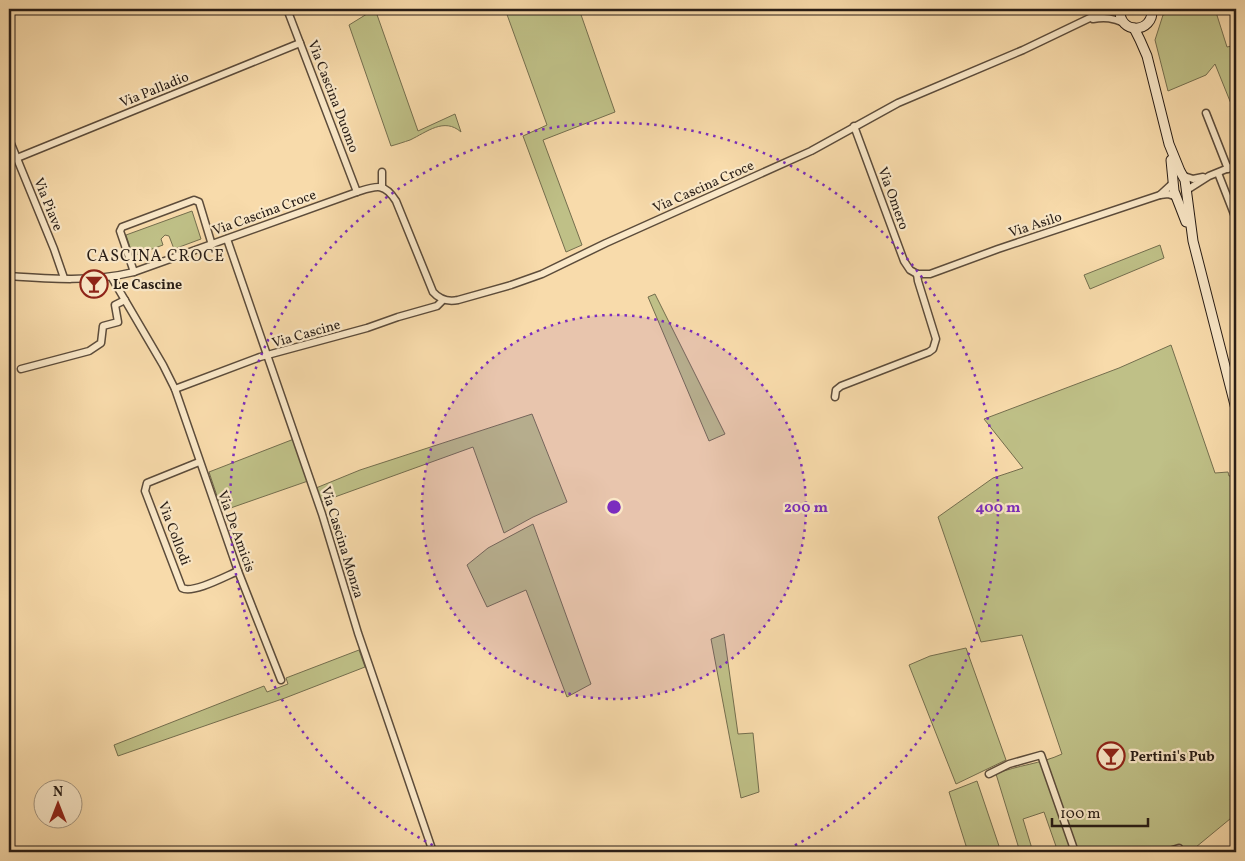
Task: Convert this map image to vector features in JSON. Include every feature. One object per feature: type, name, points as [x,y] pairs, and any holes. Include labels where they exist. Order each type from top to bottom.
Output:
[{"type":"street","name":"Via Cascina Duomo","points":[[287,9],[357,192]]},
{"type":"street","name":"Via Cascina Croce","points":[[443,300],[451,301],[470,297],[542,274],[606,243],[788,162],[898,102],[1096,15],[1115,9]]},
{"type":"street","points":[[1120,9],[1124,22],[1134,28],[1140,40],[1169,144],[1184,176],[1193,240],[1236,409]]},
{"type":"street","points":[[1134,28],[1149,22],[1153,10]]},
{"type":"street","name":"Via Cascina Croce","points":[[1087,20],[1105,18],[1124,22]]},
{"type":"street","points":[[1145,25],[1146,56]]},
{"type":"street","name":"Via Palladio","points":[[17,158],[300,43]]},
{"type":"street","points":[[1206,113],[1228,169]]},
{"type":"street","name":"Via Omero","points":[[854,126],[904,261],[910,270],[917,274]]},
{"type":"street","name":"Via Piave","points":[[9,139],[64,278]]},
{"type":"street","points":[[1169,144],[1173,183],[1193,240]]},
{"type":"street","points":[[1184,176],[1193,179],[1210,176],[1236,165]]},
{"type":"street","points":[[382,172],[382,187],[388,190],[396,200],[433,292],[443,300]]},
{"type":"street","points":[[1218,173],[1236,219]]},
{"type":"street","points":[[1187,190],[1210,176]]},
{"type":"street","name":"Via Asilo","points":[[1160,195],[1173,183]]},
{"type":"street","name":"Via Cascina Croce","points":[[9,276],[112,278],[212,245],[357,192],[382,187]]},
{"type":"street","name":"Via Asilo","points":[[917,274],[930,274],[998,249],[1160,195],[1168,194],[1177,197]]},
{"type":"street","points":[[134,272],[120,231],[122,227],[194,200],[199,202],[212,245]]},
{"type":"street","name":"Via Cascina Monza","points":[[227,239],[322,514],[358,633],[433,852]]},
{"type":"street","points":[[835,397],[836,390],[841,386],[933,349],[936,339],[917,274]]},
{"type":"street","name":"Via De Amicis","points":[[112,278],[163,365],[175,390],[238,571],[280,680]]},
{"type":"street","points":[[21,369],[89,350],[101,343],[103,326],[118,322],[116,305],[125,300]]},
{"type":"street","name":"Via Cascine","points":[[175,390],[260,357],[342,336],[437,306],[443,300]]},
{"type":"street","name":"Via Collodi","points":[[199,462],[147,483],[145,491],[182,588],[185,590],[194,589],[238,571]]},
{"type":"street","points":[[989,774],[1009,764],[1041,755],[1076,852]]},
{"type":"street","points":[[1166,852],[1179,848],[1180,852]]},
{"type":"green space","points":[[375,9],[418,131],[455,114],[461,132],[448,126],[436,127],[410,140],[391,146],[349,25]]},
{"type":"green space","points":[[505,9],[579,9],[615,112],[543,140],[582,245],[566,252],[523,136],[547,125]]},
{"type":"green space","points":[[1186,9],[1215,9],[1227,47],[1236,45],[1236,116],[1215,64],[1206,75],[1168,91],[1155,40],[1163,15]]},
{"type":"green space","points":[[192,211],[201,239],[174,249],[169,236],[165,235],[161,239],[163,245],[133,256],[126,235]]},
{"type":"green space","points":[[1160,245],[1164,258],[1090,289],[1084,275]]},
{"type":"green space","points":[[655,294],[725,434],[709,441],[648,297]]},
{"type":"green space","points":[[1171,345],[1215,473],[1228,472],[1229,476],[1236,476],[1236,814],[1190,852],[1058,852],[1044,812],[1023,819],[1033,852],[1020,852],[996,774],[1062,754],[1022,635],[981,642],[938,517],[993,478],[1023,468],[984,419],[1119,368]]},
{"type":"green space","points":[[532,414],[567,502],[533,517],[504,533],[473,447],[321,502],[316,488],[360,470]]},
{"type":"green space","points":[[294,439],[308,481],[222,511],[209,472]]},
{"type":"green space","points":[[533,524],[591,684],[567,697],[526,590],[487,607],[467,565],[488,548]]},
{"type":"green space","points":[[724,634],[738,734],[753,733],[759,792],[741,798],[711,639]]},
{"type":"green space","points":[[966,648],[1006,760],[956,784],[909,665],[930,656]]},
{"type":"green space","points":[[359,650],[365,667],[285,698],[118,756],[114,745],[264,686],[267,692],[288,684],[286,678]]},
{"type":"green space","points":[[977,781],[1001,852],[968,852],[949,792]]},
{"type":"place","name":"Le Cascine","points":[[94,284]]},
{"type":"place","name":"Pertini's Pub","points":[[1111,756]]},
{"type":"district","name":"CASCINA CROCE","points":[[156,255]]}]
